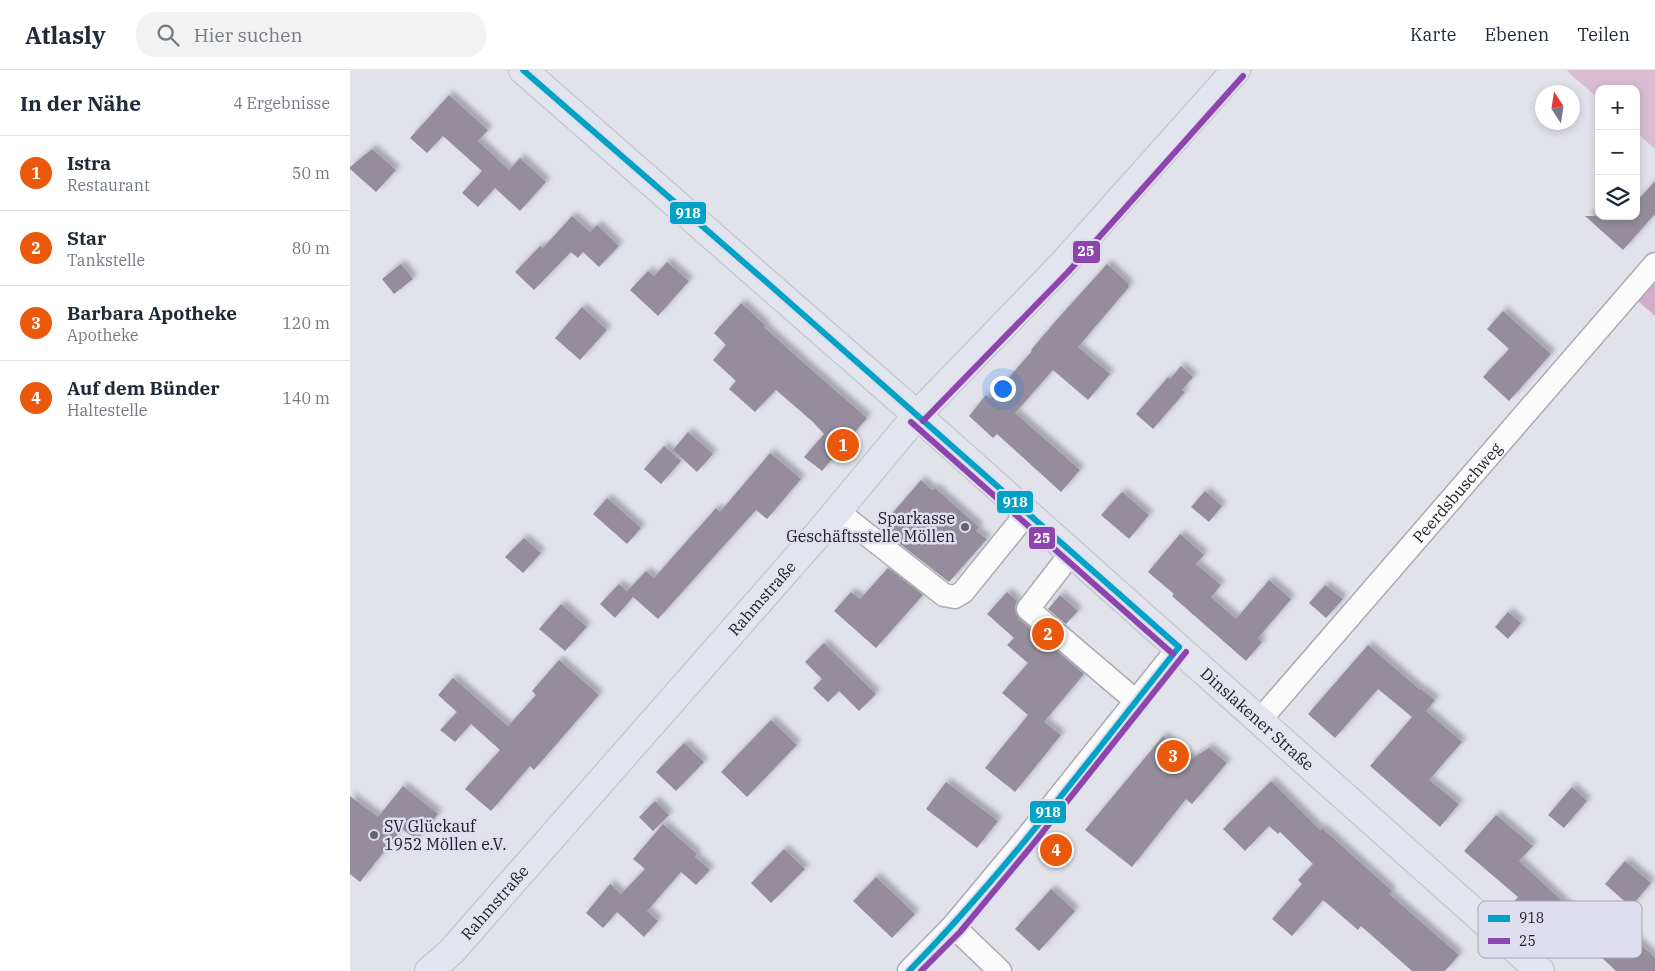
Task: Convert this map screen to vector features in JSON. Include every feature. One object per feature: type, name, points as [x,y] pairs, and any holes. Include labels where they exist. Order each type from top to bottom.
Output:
[{"type":"main road","name":"Dinslakener Straße","points":[[523,70],[918,415],[1478,916]]},
{"type":"main road","name":"Rahmstraße","points":[[429,971],[451,952],[837,511],[918,415],[1061,266],[1236,70]]},
{"type":"main road","name":"Dinslakener Straße","points":[[1525,958],[1540,971]]},
{"type":"street","name":"Peerdsbuschweg","points":[[1260,720],[1655,264]]},
{"type":"street","points":[[837,511],[944,595],[955,597],[963,592],[1027,513]]},
{"type":"street","points":[[1072,552],[1028,609],[1136,702]]},
{"type":"street","points":[[908,971],[954,926],[1179,647]]},
{"type":"street","points":[[954,926],[1000,971]]},
{"type":"shaded area","points":[[1655,70],[1655,149],[1640,136],[1640,85],[1595,85],[1595,96],[1567,71]]},
{"type":"shaded area","points":[[1655,279],[1655,316],[1637,300]]},
{"type":"building","points":[[449,95],[488,130],[478,141],[509,170],[520,158],[546,182],[520,211],[495,188],[478,207],[462,193],[482,171],[443,136],[427,153],[410,138]]},
{"type":"building","points":[[372,149],[396,170],[376,192],[350,169]]},
{"type":"building","points":[[1655,181],[1655,214],[1623,250],[1585,216],[1595,216],[1595,220],[1640,220],[1640,198]]},
{"type":"building","points":[[572,216],[590,232],[597,225],[619,246],[599,267],[583,252],[578,258],[571,252],[534,290],[515,272],[540,246],[543,248]]},
{"type":"building","points":[[667,262],[689,281],[658,316],[630,290],[648,271],[654,276]]},
{"type":"building","points":[[401,264],[413,279],[394,294],[382,279]]},
{"type":"building","points":[[1107,264],[1129,284],[1129,287],[1078,347],[1110,374],[1088,400],[1053,370],[1015,413],[1080,470],[1061,492],[997,434],[993,438],[969,416],[986,395],[990,399],[1053,324]]},
{"type":"building","points":[[741,303],[765,325],[764,327],[867,418],[822,471],[804,457],[824,434],[813,422],[776,390],[755,412],[729,389],[736,381],[713,360],[726,345],[714,333]]},
{"type":"building","points":[[582,307],[607,330],[580,360],[555,338]]},
{"type":"building","points":[[1503,311],[1551,354],[1509,401],[1483,377],[1509,349],[1487,329]]},
{"type":"building","points":[[1181,366],[1193,377],[1182,390],[1185,392],[1153,429],[1136,414],[1168,377],[1170,379]]},
{"type":"building","points":[[688,432],[713,454],[697,472],[673,450]]},
{"type":"building","points":[[664,446],[681,461],[661,484],[644,469]]},
{"type":"building","points":[[770,453],[801,479],[767,519],[756,510],[658,619],[633,597],[615,618],[600,604],[619,584],[627,591],[646,571],[654,578],[716,508],[720,512]]},
{"type":"building","points":[[921,480],[932,490],[935,488],[979,527],[976,531],[987,539],[949,582],[900,544],[900,539],[883,524]]},
{"type":"building","points":[[1205,491],[1222,506],[1209,522],[1191,507]]},
{"type":"building","points":[[1122,492],[1149,515],[1129,539],[1101,515]]},
{"type":"building","points":[[607,498],[641,528],[627,544],[593,514]]},
{"type":"building","points":[[1180,534],[1204,555],[1196,564],[1221,585],[1211,597],[1236,619],[1269,580],[1291,599],[1258,638],[1262,642],[1246,661],[1172,596],[1174,594],[1148,572]]},
{"type":"building","points":[[524,538],[541,553],[523,573],[505,557]]},
{"type":"building","points":[[888,568],[923,595],[876,648],[834,611],[851,592],[860,599]]},
{"type":"building","points":[[1325,585],[1343,599],[1326,618],[1309,603]]},
{"type":"building","points":[[1007,592],[1017,601],[1015,607],[1019,619],[1084,674],[1044,722],[1061,735],[1015,792],[985,768],[1028,715],[1002,693],[1028,663],[1007,645],[1014,638],[987,614]]},
{"type":"building","points":[[1060,595],[1078,611],[1066,624],[1048,609]]},
{"type":"building","points":[[561,604],[587,627],[565,651],[539,629]]},
{"type":"building","points":[[1508,612],[1521,623],[1508,639],[1495,627]]},
{"type":"building","points":[[824,643],[876,694],[859,711],[839,691],[828,702],[813,688],[822,679],[805,662]]},
{"type":"building","points":[[1368,645],[1420,690],[1435,700],[1426,711],[1462,742],[1429,780],[1459,804],[1440,827],[1370,766],[1412,717],[1378,689],[1335,738],[1308,714]]},
{"type":"building","points":[[559,660],[599,695],[534,770],[530,766],[491,811],[465,789],[500,750],[471,724],[455,742],[440,730],[457,712],[438,695],[453,678],[508,726],[536,695],[532,691]]},
{"type":"building","points":[[771,720],[797,745],[747,797],[721,772]]},
{"type":"building","points":[[1163,736],[1191,759],[1209,748],[1227,763],[1192,804],[1186,799],[1132,867],[1085,830]]},
{"type":"building","points":[[684,743],[704,762],[676,791],[656,772]]},
{"type":"building","points":[[1271,781],[1320,830],[1322,828],[1392,891],[1389,894],[1459,955],[1445,971],[1412,971],[1361,926],[1358,930],[1323,900],[1292,936],[1272,919],[1302,884],[1298,880],[1313,864],[1280,832],[1278,834],[1269,826],[1245,851],[1223,829]]},
{"type":"building","points":[[946,782],[998,821],[977,848],[926,809]]},
{"type":"building","name":"SV Glückauf 1952 Möllen e.V.","points":[[403,786],[438,814],[417,840],[402,829],[360,882],[350,874],[350,796],[378,817]]},
{"type":"building","points":[[1572,787],[1587,801],[1564,828],[1548,815]]},
{"type":"building","points":[[655,801],[669,815],[653,831],[639,817]]},
{"type":"building","points":[[1496,815],[1533,846],[1519,861],[1562,901],[1516,901],[1518,897],[1464,851]]},
{"type":"building","points":[[663,824],[697,854],[695,857],[710,870],[696,885],[681,872],[647,911],[658,921],[644,937],[617,912],[603,928],[586,913],[610,884],[621,894],[645,869],[633,859]]},
{"type":"building","points":[[784,849],[805,869],[771,903],[751,883]]},
{"type":"building","points":[[1625,861],[1651,883],[1636,901],[1624,901],[1605,884]]},
{"type":"building","points":[[876,877],[915,914],[892,938],[853,901]]},
{"type":"building","points":[[1051,889],[1075,911],[1039,951],[1015,929]]},
{"type":"building","points":[[1642,946],[1655,958],[1655,971],[1616,971],[1602,958],[1642,958]]},
{"type":"transit line","name":"918","points":[[523,70],[763,279],[1179,647]]},
{"type":"transit line","name":"25","points":[[923,421],[1068,272],[1243,76]]},
{"type":"transit line","name":"25","points":[[911,422],[1173,654]]},
{"type":"transit line","name":"918","points":[[909,971],[1014,854],[1179,647]]},
{"type":"transit line","name":"25","points":[[921,971],[960,932],[1030,848],[1186,652]]},
{"type":"place","name":"Istra","points":[[843,445]]},
{"type":"place","name":"Sparkasse Geschäftsstelle Möllen","points":[[965,527]]},
{"type":"place","name":"Star","points":[[1048,634]]},
{"type":"place","name":"Barbara Apotheke","points":[[1173,756]]},
{"type":"place","name":"SV Glückauf 1952 Möllen e.V.","points":[[374,835]]},
{"type":"place","name":"Auf dem Bünder","points":[[1056,850]]}]
